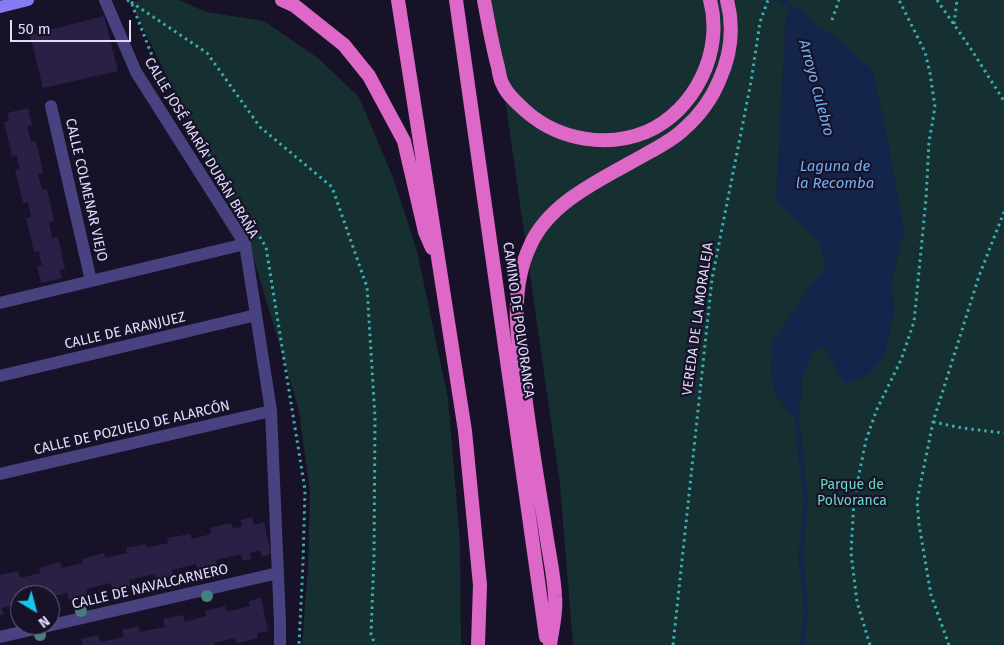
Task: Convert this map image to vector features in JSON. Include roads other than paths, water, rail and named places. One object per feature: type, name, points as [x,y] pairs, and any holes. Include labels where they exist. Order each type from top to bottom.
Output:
[{"type":"highway","points":[[282,0],[295,6],[344,45],[369,76],[404,141],[425,232],[440,267]]},
{"type":"highway","points":[[398,0],[466,440],[480,585],[478,645]]},
{"type":"highway","name":"CAMINO DE POLVORANCA","points":[[456,0],[548,645]]},
{"type":"highway","points":[[484,0],[503,85],[517,103],[537,120],[554,130],[575,138],[594,139],[629,137],[646,132],[663,123],[677,111],[702,77],[709,60],[714,40],[714,13],[710,0]]},
{"type":"highway","points":[[548,645],[556,598],[525,398],[518,340],[517,302],[522,263],[539,228],[568,200],[683,131],[712,98],[725,70],[730,44],[732,17],[727,0]]},
{"type":"main road","points":[[0,6],[28,0]]},
{"type":"street","name":"CALLE JOSÉ MARÍA DURÁN BRAÑA","points":[[105,0],[136,72],[244,244],[271,412],[280,645]]},
{"type":"street","name":"CALLE COLMENAR VIEJO","points":[[51,106],[91,281]]},
{"type":"street","name":"CALLE COLMENAR VIEJO","points":[[0,303],[244,244]]},
{"type":"street","name":"CALLE DE ARANJUEZ","points":[[0,376],[256,315]]},
{"type":"street","name":"CALLE DE POZUELO DE ALARCÓN","points":[[0,474],[271,412]]},
{"type":"street","name":"CALLE DE NAVALCARNERO","points":[[0,637],[278,573]]},
{"type":"water","name":"Laguna de la Recomba","points":[[799,7],[815,26],[827,31],[846,45],[873,71],[904,231],[891,285],[895,308],[885,356],[867,375],[846,384],[839,375],[824,346],[813,352],[801,380],[802,398],[797,420],[777,397],[771,372],[772,343],[812,284],[826,267],[819,242],[776,202],[786,14]]},
{"type":"waterway","name":"Arroyo Culebro","points":[[782,0],[793,10],[795,16]]},
{"type":"waterway","points":[[795,415],[806,500],[801,556],[806,609],[802,645]]},
{"type":"park label","name":"Parque de Polvoranca","points":[[852,494]]}]
